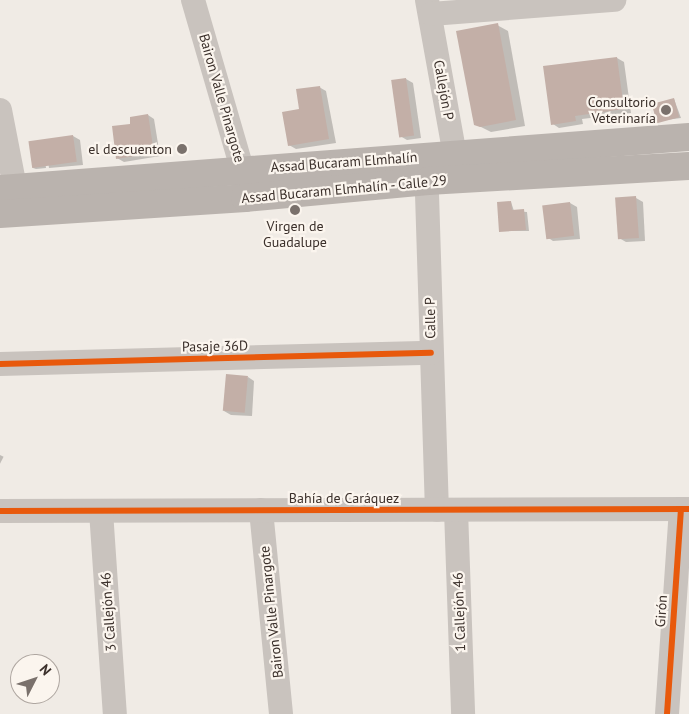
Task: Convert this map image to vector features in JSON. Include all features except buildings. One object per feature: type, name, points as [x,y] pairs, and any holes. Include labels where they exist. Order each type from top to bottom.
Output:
[{"type":"main road","name":"Assad Bucaram Elmhalín","points":[[7,188],[242,169],[427,169],[689,137]]},
{"type":"main road","name":"Assad Bucaram Elmhalín - Calle 29","points":[[457,166],[689,166]]},
{"type":"main road","name":"Assad Bucaram Elmhalín - Calle 29","points":[[0,214],[245,198],[427,169]]},
{"type":"street","name":"Bairon Valle Pinargote","points":[[193,0],[242,169],[245,198]]},
{"type":"street","points":[[429,7],[614,0]]},
{"type":"street","name":"Callejón P","points":[[429,7],[457,166]]},
{"type":"street","points":[[0,110],[7,188]]},
{"type":"street","name":"Calle P","points":[[427,169],[431,353],[446,510]]},
{"type":"street","name":"Pasaje 36D","points":[[0,364],[431,353]]},
{"type":"street","name":"Bahía de Caráquez","points":[[0,511],[685,509]]},
{"type":"street","name":"Girón","points":[[667,714],[685,509]]},
{"type":"street","name":"Bairon Valle Pinargote","points":[[262,510],[281,714]]},
{"type":"street","name":"1 Callejón 46","points":[[446,510],[462,714]]},
{"type":"street","name":"3 Callejón 46","points":[[101,511],[115,714]]},
{"type":"cycle path","points":[[0,364],[431,353]]},
{"type":"cycle path","points":[[667,714],[681,509]]},
{"type":"cycle path","points":[[0,511],[689,509]]},
{"type":"place","name":"Consultorio Veterinaría","points":[[666,110]]},
{"type":"place","name":"el descuenton","points":[[182,149]]},
{"type":"place","name":"Virgen de Guadalupe","points":[[295,210]]}]
